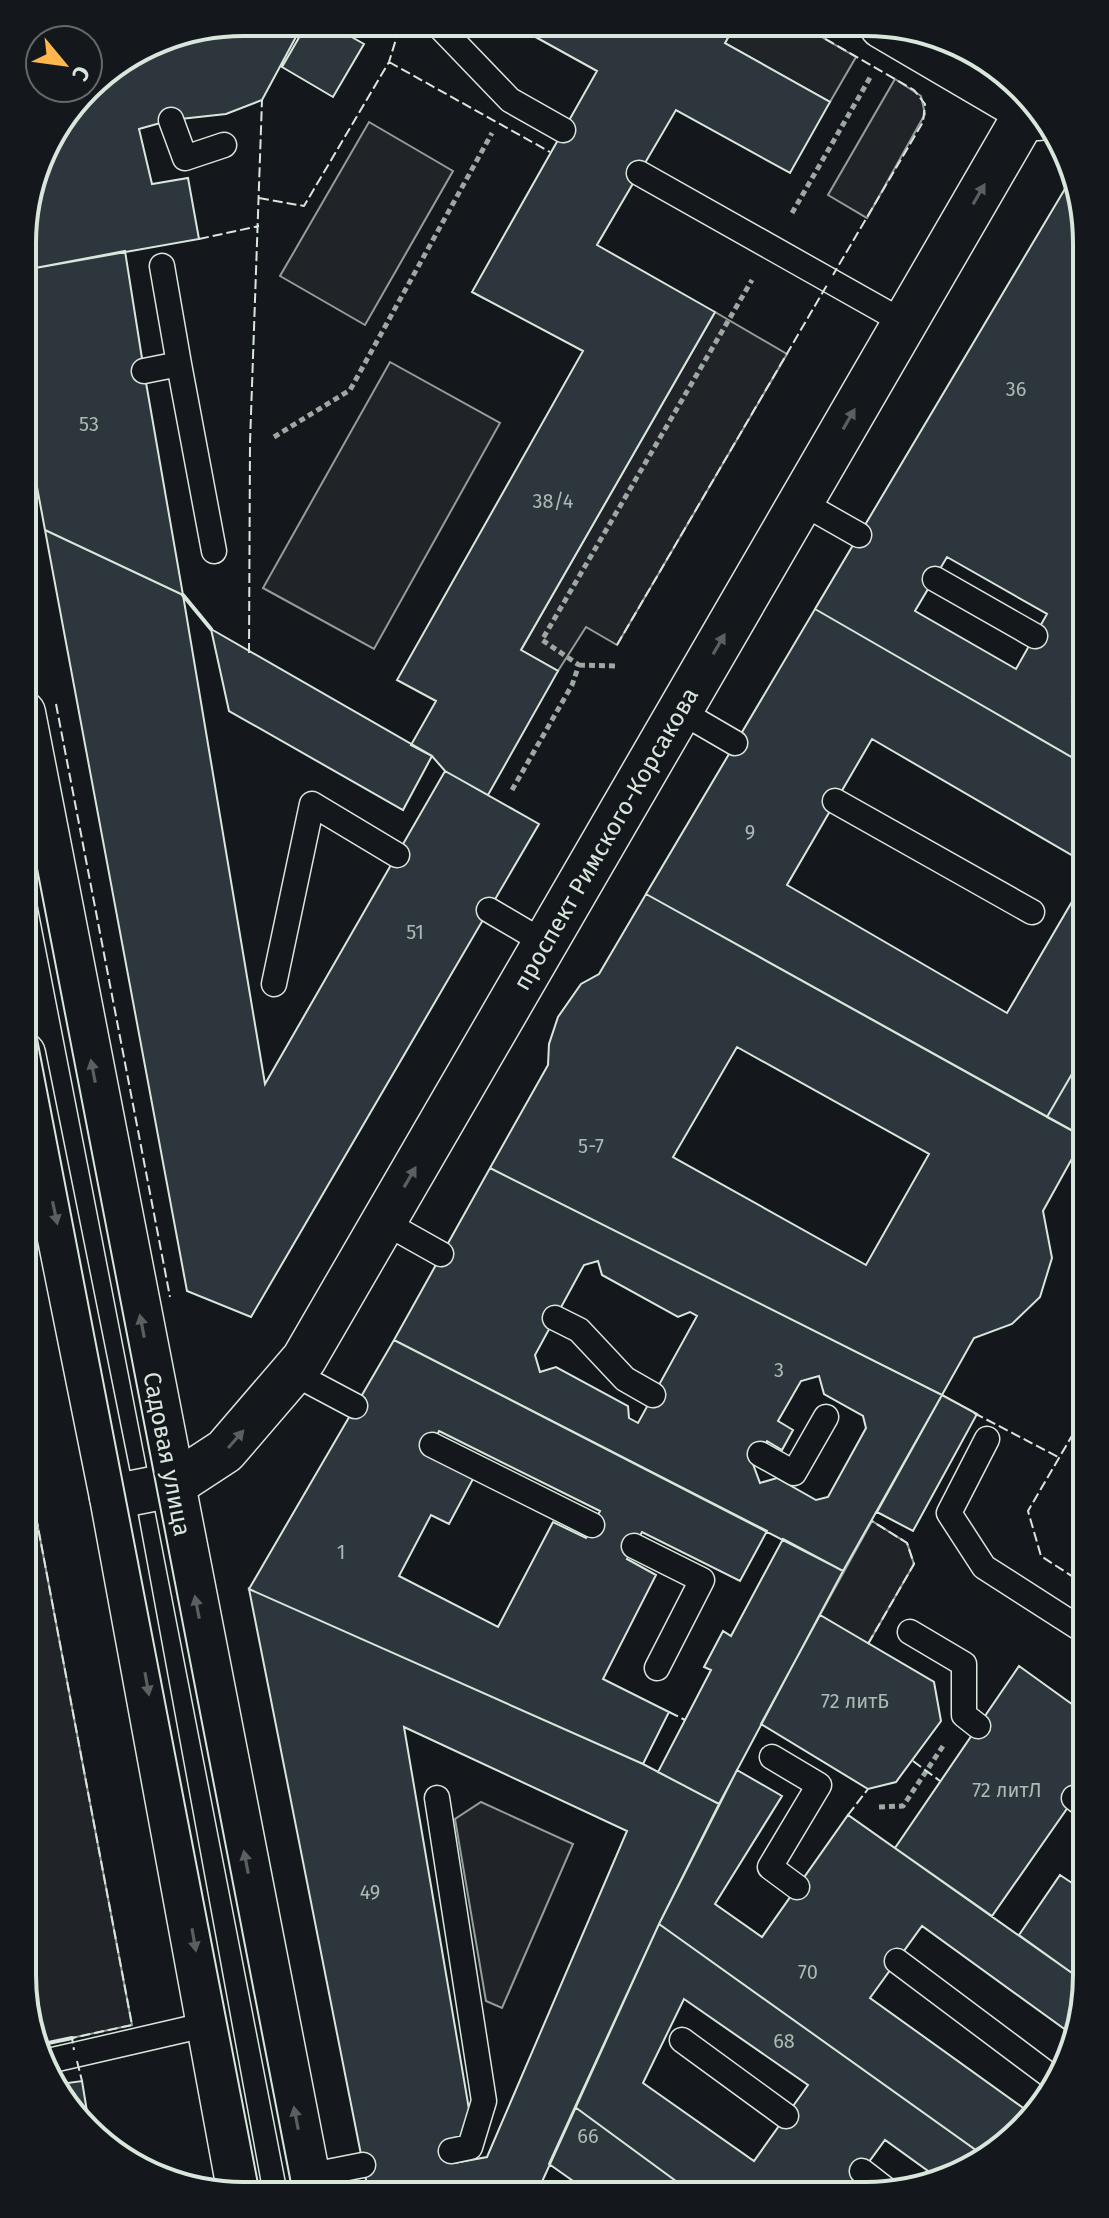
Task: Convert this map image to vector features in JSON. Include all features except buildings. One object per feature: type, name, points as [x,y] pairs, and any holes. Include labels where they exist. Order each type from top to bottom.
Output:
[{"type":"main road","points":[[907,40],[1018,103]]},
{"type":"main road","name":"проспект Римского-Корсакова","points":[[112,1497],[173,1485],[225,1451],[304,1359],[905,323],[1029,116]]},
{"type":"main road","name":"Садовая улица","points":[[36,780],[308,2182]]},
{"type":"main road","points":[[36,1119],[112,1497],[238,2182]]},
{"type":"lane","points":[[448,36],[510,100],[563,130]]},
{"type":"lane","points":[[171,120],[185,158],[224,145]]},
{"type":"lane","points":[[639,173],[905,323]]},
{"type":"lane","points":[[162,266],[214,551]]},
{"type":"lane","points":[[144,371],[179,364]]},
{"type":"lane","points":[[801,502],[859,535]]},
{"type":"lane","points":[[935,579],[1035,636]]},
{"type":"lane","points":[[680,711],[735,743]]},
{"type":"lane","points":[[835,801],[1032,912]]},
{"type":"lane","points":[[274,984],[312,804],[397,855]]},
{"type":"lane","points":[[489,910],[545,943]]},
{"type":"lane","points":[[384,1222],[441,1254]]},
{"type":"lane","points":[[555,1318],[579,1330],[625,1379],[653,1395]]},
{"type":"lane","points":[[293,1373],[355,1406]]},
{"type":"lane","points":[[760,1454],[794,1473],[826,1417]]},
{"type":"lane","points":[[987,1439],[949,1513],[984,1567],[1073,1624]]},
{"type":"lane","points":[[432,1445],[592,1525]]},
{"type":"lane","points":[[634,1546],[702,1580],[657,1668]]},
{"type":"lane","points":[[910,1632],[964,1664],[971,1721]]},
{"type":"lane","points":[[772,1757],[819,1785],[770,1867],[797,1887]]},
{"type":"lane","points":[[437,1798],[484,2101],[470,2147],[451,2151]]},
{"type":"lane","points":[[897,1961],[1047,2074]]},
{"type":"lane","points":[[54,2060],[209,2024]]},
{"type":"lane","points":[[682,2040],[786,2116]]},
{"type":"lane","points":[[317,2182],[363,2165]]},
{"type":"lane","points":[[862,2171],[875,2181]]},
{"type":"path","points":[[618,666],[579,665],[542,640],[876,68]]},
{"type":"path","points":[[274,437],[350,390],[510,100]]},
{"type":"path","points":[[512,790],[572,685],[579,665]]},
{"type":"path","points":[[879,1807],[903,1806],[971,1721]]},
{"type":"shaded area","points":[[729,36],[820,36],[856,57],[830,102],[725,43]]},
{"type":"shaded area","points":[[895,79],[921,96],[925,114],[867,218],[828,195]]},
{"type":"shaded area","points":[[369,122],[453,171],[365,325],[280,276]]},
{"type":"shaded area","points":[[715,312],[787,354],[617,645],[586,627],[558,671],[521,650]]},
{"type":"shaded area","points":[[390,362],[500,423],[374,649],[263,588]]},
{"type":"shaded area","points":[[36,1517],[132,2025],[48,2043],[40,2015],[36,1988]]},
{"type":"shaded area","points":[[872,1521],[907,1543],[914,1564],[868,1644],[820,1615]]},
{"type":"shaded area","points":[[481,1802],[573,1844],[502,2008],[486,2001],[455,1819]]},
{"type":"tram line","points":[[36,863],[291,2182]]},
{"type":"tram line","points":[[36,1033],[258,2182]]},
{"type":"fence","points":[[259,198],[304,206],[389,62],[397,36]]},
{"type":"fence","points":[[820,36],[914,90],[925,104],[923,122],[833,275]]},
{"type":"fence","points":[[389,62],[550,152]]},
{"type":"fence","points":[[249,653],[250,443],[262,100]]},
{"type":"fence","points":[[199,239],[259,226]]},
{"type":"fence","points":[[617,645],[827,285]]},
{"type":"fence","points":[[56,704],[170,1297]]},
{"type":"fence","points":[[974,1413],[1060,1458]]},
{"type":"fence","points":[[1073,1434],[1028,1511],[1041,1556],[1073,1577]]},
{"type":"fence","points":[[36,1517],[132,2025],[72,2038],[74,2050]]},
{"type":"fence","points":[[868,1644],[914,1564],[907,1543],[872,1521]]},
{"type":"fence","points":[[669,1712],[685,1720]]},
{"type":"fence","points":[[913,1761],[940,1781]]},
{"type":"fence","points":[[848,1815],[868,1789]]},
{"type":"fence","points":[[77,2061],[82,2081]]},
{"type":"wall","points":[[183,595],[211,629]]},
{"type":"wall","points":[[48,2043],[72,2038]]}]
